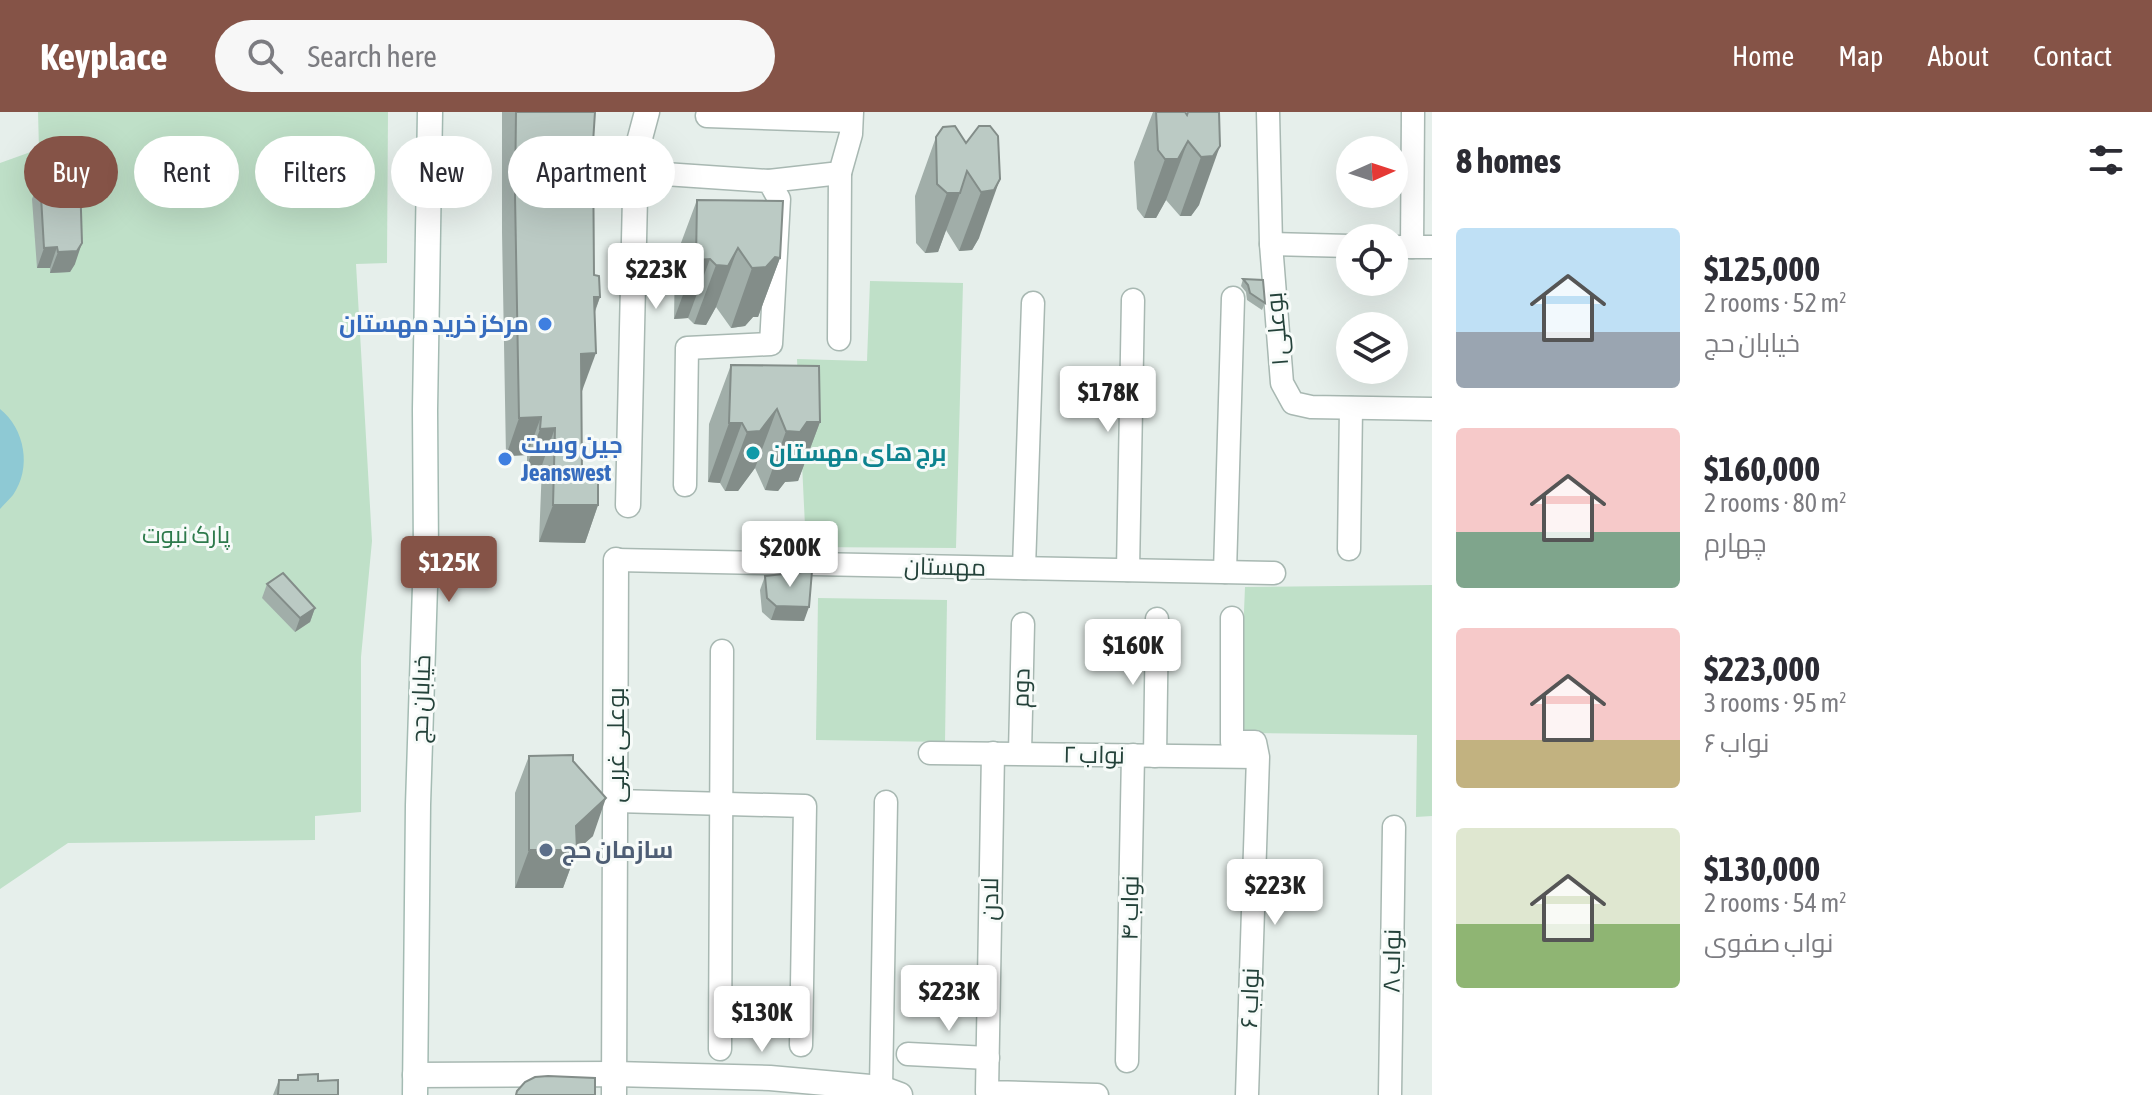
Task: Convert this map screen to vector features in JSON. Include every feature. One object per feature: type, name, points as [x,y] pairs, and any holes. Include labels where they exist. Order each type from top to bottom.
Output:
[{"type":"street","name":"خیابان حج","points":[[415,1085],[418,805],[426,555],[430,112]]},
{"type":"street","points":[[641,136],[647,112]]},
{"type":"street","name":"بوعلی ۱","points":[[1268,112],[1271,244],[1282,383],[1293,403],[1311,407],[1432,409]]},
{"type":"street","points":[[1413,112],[1413,247]]},
{"type":"street","points":[[707,116],[851,117],[851,134],[840,173],[839,339]]},
{"type":"street","points":[[675,175],[769,181],[840,173]]},
{"type":"street","points":[[685,485],[687,348],[771,344],[779,199],[769,181]]},
{"type":"street","points":[[628,505],[634,208]]},
{"type":"street","points":[[1271,244],[1336,246]]},
{"type":"street","points":[[1225,572],[1233,298]]},
{"type":"street","points":[[1128,570],[1133,300]]},
{"type":"street","points":[[1024,568],[1033,303]]},
{"type":"street","points":[[1349,549],[1351,408]]},
{"type":"street","name":"مهستان","points":[[616,560],[1274,573]]},
{"type":"street","name":"بوعلی غربی","points":[[614,1084],[616,560]]},
{"type":"street","points":[[1232,618],[1232,742],[1255,742],[1258,757]]},
{"type":"street","name":"نواب ۴","points":[[1127,1061],[1144,756],[1157,619]]},
{"type":"street","name":"دوم","points":[[1020,753],[1023,624]]},
{"type":"street","points":[[720,1049],[722,651]]},
{"type":"street","name":"نواب ۲","points":[[930,753],[1258,757]]},
{"type":"street","name":"لادن","points":[[993,753],[987,1092],[1097,1095]]},
{"type":"street","name":"نواب ۶","points":[[1247,1095],[1258,757]]},
{"type":"street","points":[[616,801],[805,806],[801,1045]]},
{"type":"street","points":[[415,1085],[614,1084],[770,1078],[890,1092],[886,802]]},
{"type":"street","name":"نواب ۸","points":[[1390,1095],[1394,827]]},
{"type":"street","points":[[908,1054],[988,1058]]},
{"type":"green space","name":"پارک نبوت","points":[[38,112],[388,112],[387,263],[356,264],[372,541],[361,657],[361,812],[315,816],[315,840],[68,843],[0,889],[0,163],[24,154],[24,208],[118,208],[118,136],[39,136]]},
{"type":"green space","points":[[870,281],[963,283],[956,548],[806,547],[797,359],[867,361]]},
{"type":"green space","points":[[1432,585],[1432,816],[1416,817],[1417,735],[1239,733],[1245,587]]},
{"type":"green space","points":[[818,598],[947,600],[945,742],[816,740]]},
{"type":"water","points":[[0,409],[15,427],[24,461],[19,484],[0,509]]},
{"type":"building","points":[[516,112],[595,112],[593,136],[516,136]]},
{"type":"building","points":[[1156,112],[1185,112],[1187,115],[1188,112],[1219,112],[1220,146],[1213,156],[1201,157],[1188,141],[1178,159],[1165,159],[1158,150]]},
{"type":"building","points":[[955,126],[966,143],[979,126],[990,126],[998,136],[1000,179],[994,190],[981,192],[967,171],[960,193],[947,193],[937,184],[936,137],[943,127]]},
{"type":"building","points":[[697,200],[783,201],[780,258],[775,257],[766,267],[752,268],[738,248],[728,266],[716,265],[710,259],[696,260]]},
{"type":"building","points":[[42,208],[81,208],[82,243],[77,251],[58,252],[57,247],[44,248]]},
{"type":"building","points":[[515,208],[593,208],[594,275],[599,276],[600,297],[594,297],[596,353],[581,354],[582,476],[598,474],[598,505],[553,505],[555,428],[540,429],[541,417],[519,418]]},
{"type":"building","points":[[1243,279],[1263,280],[1265,303],[1250,293]]},
{"type":"building","points":[[731,365],[819,366],[820,422],[807,422],[800,432],[786,431],[777,409],[760,431],[747,432],[742,423],[729,423]]},
{"type":"building","points":[[812,571],[809,607],[776,606],[767,598],[765,576]]},
{"type":"building","points":[[283,573],[315,608],[300,618],[267,584]]},
{"type":"building","points":[[573,755],[573,761],[606,798],[576,826],[577,850],[529,850],[529,756]]},
{"type":"building","points":[[318,1074],[318,1081],[338,1080],[338,1095],[278,1095],[279,1080],[298,1080],[298,1075]]},
{"type":"building","points":[[548,1076],[595,1078],[595,1095],[516,1095],[525,1082]]},
{"type":"place","name":"مرکز خرید مهستان","points":[[545,324]]},
{"type":"place","name":"برج های مهستان","points":[[753,453]]},
{"type":"place","name":"جین وست Jeanswest","points":[[505,459]]},
{"type":"place","name":"سازمان حج","points":[[546,850]]}]
